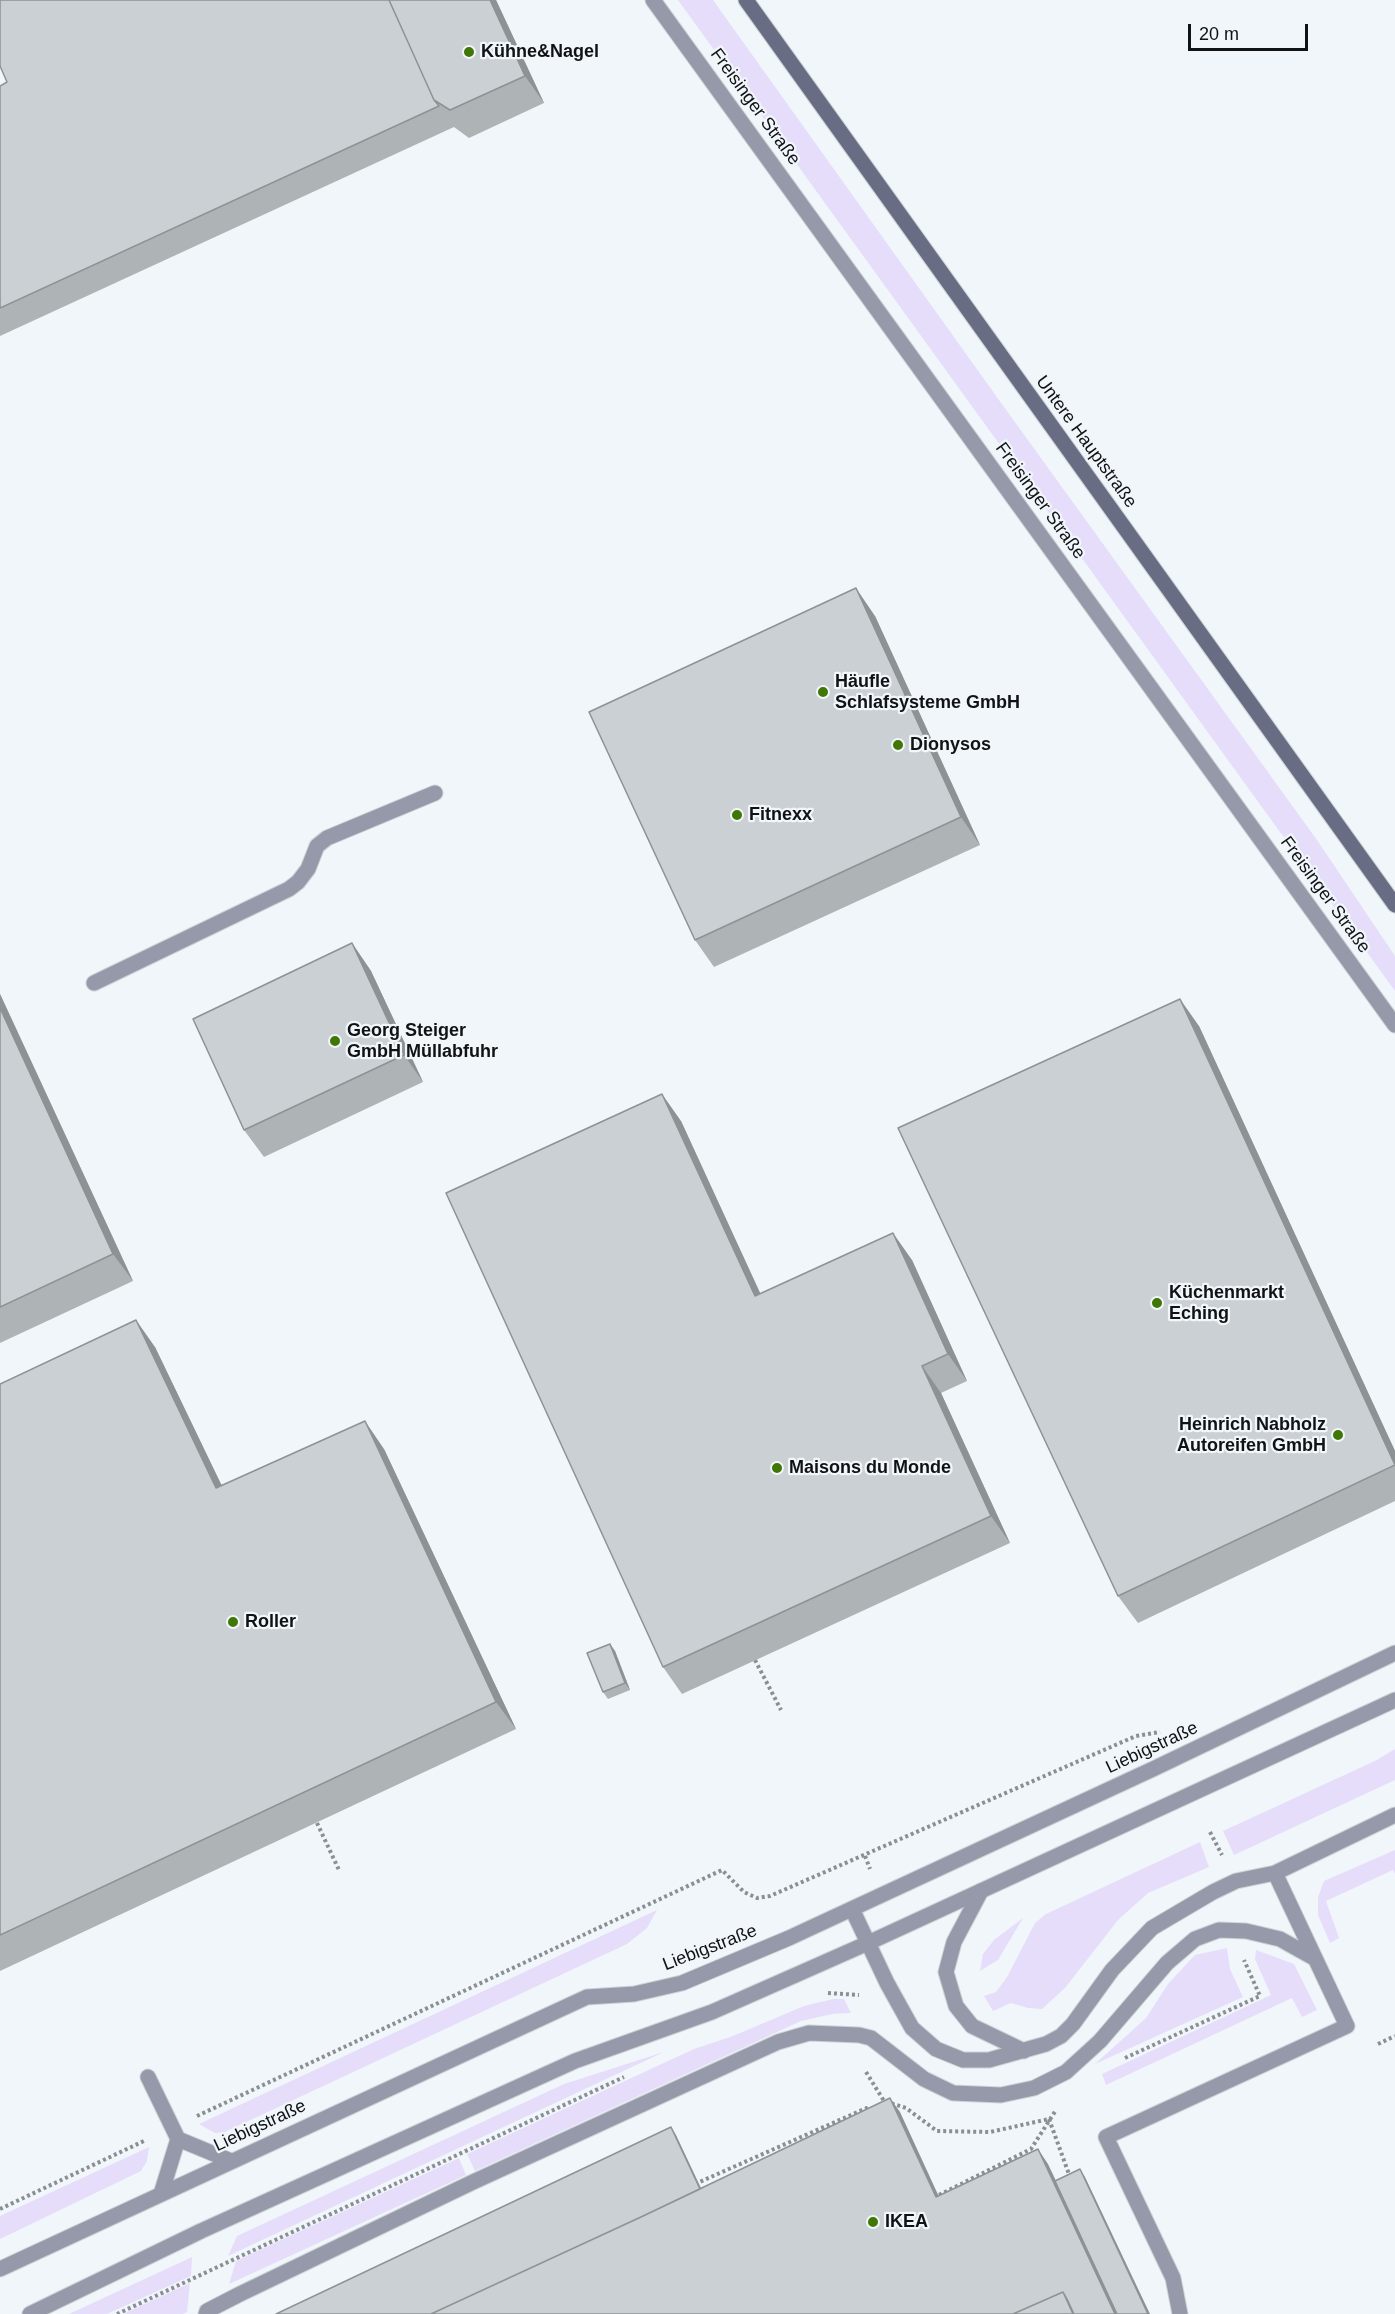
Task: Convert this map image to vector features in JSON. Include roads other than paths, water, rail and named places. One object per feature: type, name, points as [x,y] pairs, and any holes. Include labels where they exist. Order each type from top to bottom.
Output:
[{"type":"main road","name":"Untere Hauptstraße","points":[[746,0],[1395,905]]},
{"type":"street","name":"Freisinger Straße","points":[[653,0],[1395,1025]]},
{"type":"street","points":[[94,983],[290,889],[308,869],[316,846],[327,838],[435,794]]},
{"type":"street","name":"Liebigstraße","points":[[0,2270],[587,1997],[634,1994],[682,1983],[852,1909],[1395,1653]]},
{"type":"street","points":[[30,2314],[201,2231],[575,2061],[712,2012],[868,1943],[1395,1700]]},
{"type":"street","points":[[852,1909],[912,2028],[936,2049],[963,2061],[989,2060],[1046,2044],[1061,2036],[1073,2024],[1112,1970],[1152,1928],[1236,1881],[1275,1873],[1395,1815]]},
{"type":"street","points":[[1180,2314],[1173,2278],[1106,2137],[1347,2026],[1275,1873]]},
{"type":"street","points":[[981,1891],[954,1942],[946,1972],[956,2006],[972,2026],[1024,2051]]},
{"type":"street","points":[[206,2314],[240,2294],[473,2182],[778,2042],[809,2033],[848,2034],[871,2038],[924,2079],[953,2094],[1001,2095],[1034,2088],[1066,2072],[1100,2041],[1167,1963],[1196,1939],[1219,1930],[1244,1931],[1280,1939],[1314,1958]]},
{"type":"street","points":[[148,2077],[175,2133],[231,2161]]},
{"type":"street","points":[[161,2194],[175,2133]]},
{"type":"place","name":"Kühne&Nagel","points":[[469,52]]},
{"type":"place","name":"Häufle Schlafsysteme GmbH","points":[[823,692]]},
{"type":"place","name":"Dionysos","points":[[898,745]]},
{"type":"place","name":"Fitnexx","points":[[737,815]]},
{"type":"place","name":"Georg Steiger GmbH Müllabfuhr","points":[[335,1041]]},
{"type":"place","name":"Küchenmarkt Eching","points":[[1157,1303]]},
{"type":"place","name":"Heinrich Nabholz Autoreifen GmbH","points":[[1338,1435]]},
{"type":"place","name":"Maisons du Monde","points":[[777,1468]]},
{"type":"place","name":"Roller","points":[[233,1622]]},
{"type":"place","name":"IKEA","points":[[873,2222]]}]
